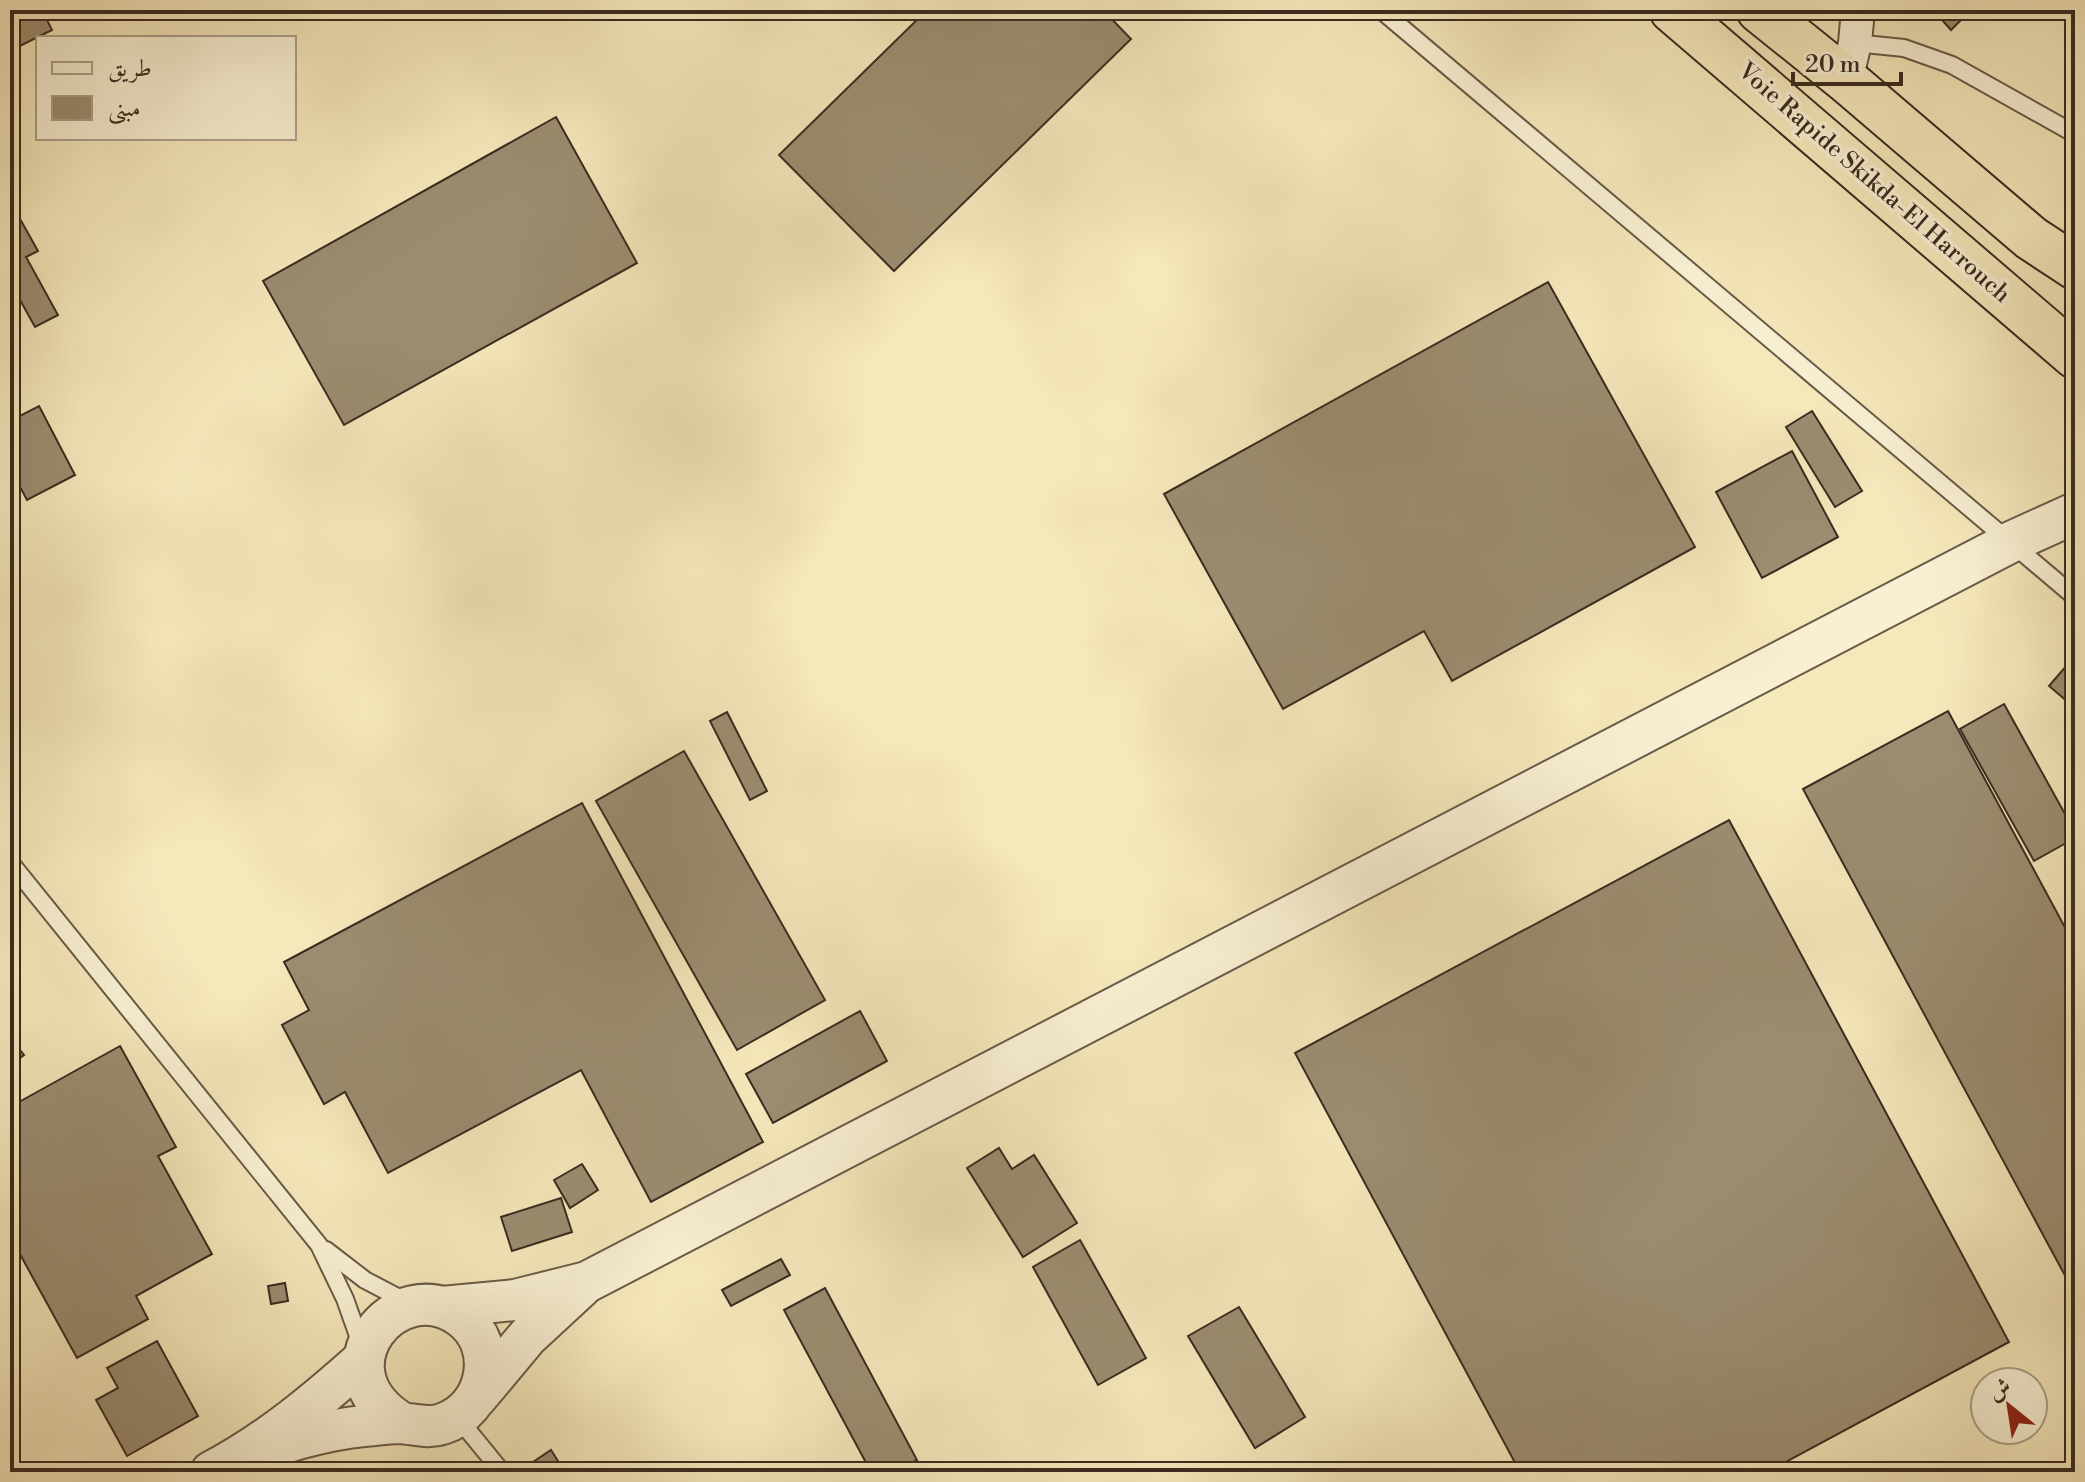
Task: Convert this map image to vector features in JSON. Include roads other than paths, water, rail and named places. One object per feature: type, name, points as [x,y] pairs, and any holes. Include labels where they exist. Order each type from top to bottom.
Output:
[{"type":"highway","name":"Voie Rapide Skikda-El Harrouch","points":[[1672,10],[2075,356]]},
{"type":"highway","points":[[1759,10],[1851,61],[2031,238],[2075,267]]},
{"type":"street","points":[[1851,61],[1858,10]]},
{"type":"street","points":[[587,1282],[528,1336],[467,1407],[440,1425],[421,1427],[402,1423],[385,1413],[372,1398],[365,1379],[364,1358],[371,1338],[382,1322],[398,1312],[515,1300],[587,1282],[2011,542],[2075,513]]},
{"type":"street","points":[[429,1307],[461,1317],[476,1334],[484,1354],[485,1376],[467,1407]]},
{"type":"street","points":[[226,1464],[303,1411],[364,1358]]},
{"type":"street","points":[[226,1464],[320,1433],[402,1423]]},
{"type":"lane","points":[[1381,10],[2075,597]]},
{"type":"lane","points":[[1851,61],[1904,48],[1952,65],[2075,134]]},
{"type":"lane","points":[[10,862],[319,1245],[345,1299],[364,1358]]},
{"type":"lane","points":[[319,1245],[365,1280],[429,1307]]},
{"type":"lane","points":[[467,1407],[502,1472]]}]
